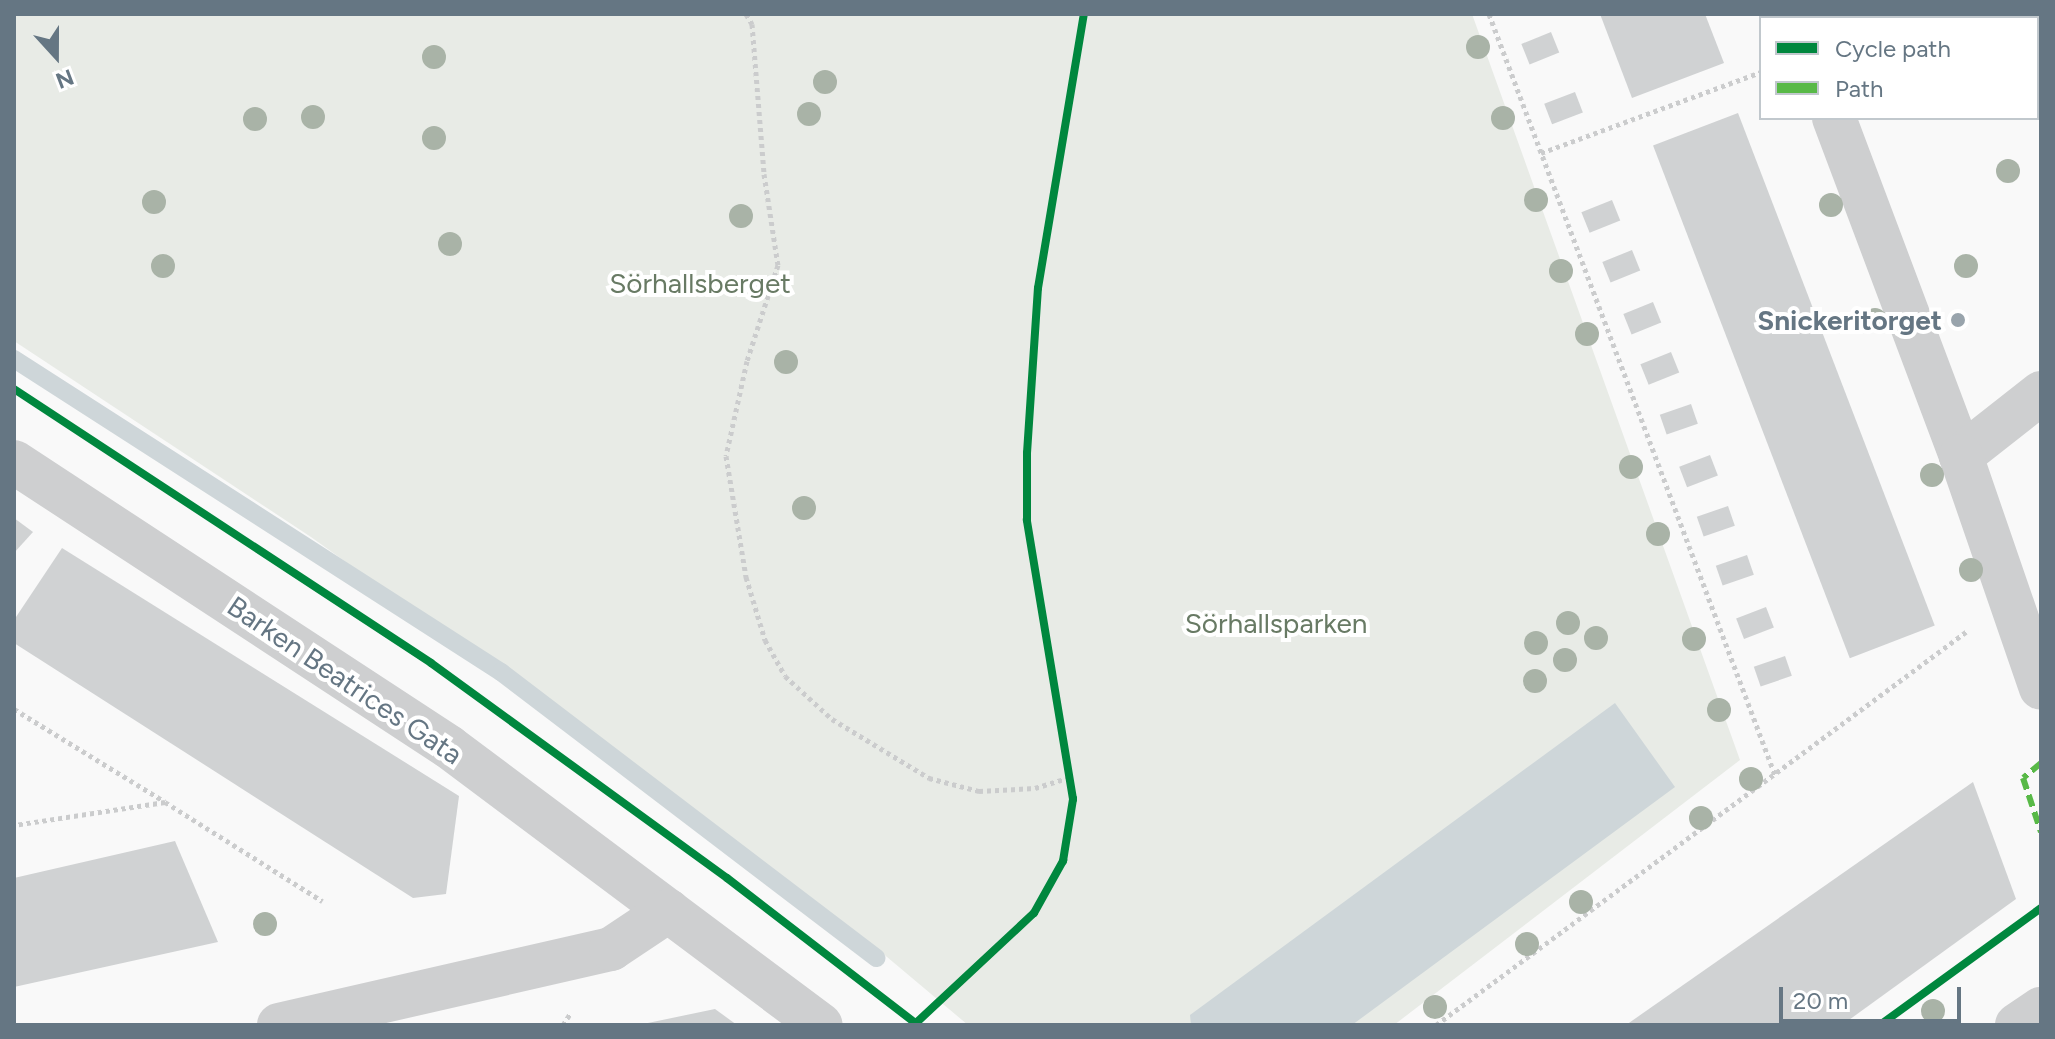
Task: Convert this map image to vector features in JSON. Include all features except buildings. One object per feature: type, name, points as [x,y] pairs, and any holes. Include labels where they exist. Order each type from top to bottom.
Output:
[{"type":"street","points":[[1835,120],[1961,456],[2041,688]]},
{"type":"street","points":[[1961,456],[2041,393]]},
{"type":"street","name":"Barken Beatrices Gata","points":[[14,462],[449,747],[820,1025]]},
{"type":"street","points":[[279,1025],[611,949],[668,911]]},
{"type":"street","points":[[2017,1025],[2041,1009]]},
{"type":"path","points":[[746,14],[752,24],[764,174],[778,265],[747,361],[726,456],[746,577],[765,640],[785,676],[832,719],[929,778],[979,791],[1035,788],[1070,777]]},
{"type":"path","points":[[1489,14],[1775,775]]},
{"type":"path","points":[[1541,153],[1759,73]]},
{"type":"path","points":[[1436,1025],[2011,599]]},
{"type":"path","points":[[14,709],[322,901]]},
{"type":"path","points":[[14,825],[165,802]]},
{"type":"green space","name":"Sörhallsparken","points":[[14,14],[1472,14],[1740,760],[1394,1025],[968,1025],[868,941],[691,809],[311,537],[14,341]]},
{"type":"shaded area","points":[[1615,703],[1675,787],[1352,1025],[1191,1025],[1190,1015]]},
{"type":"waterway","points":[[14,359],[501,672],[877,958]]},
{"type":"marked path","points":[[2041,763],[2023,778],[2041,832]]},
{"type":"cycle path","points":[[916,1023],[1034,913],[1063,861],[1073,799],[1027,520],[1027,453],[1038,288],[1084,14]]},
{"type":"cycle path","points":[[14,389],[431,663],[727,878],[918,1025]]},
{"type":"cycle path","points":[[1880,1025],[2041,908]]},
{"type":"place","name":"Snickeritorget","points":[[1958,320]]},
{"type":"park label","name":"Sörhallsberget","points":[[700,283]]}]
